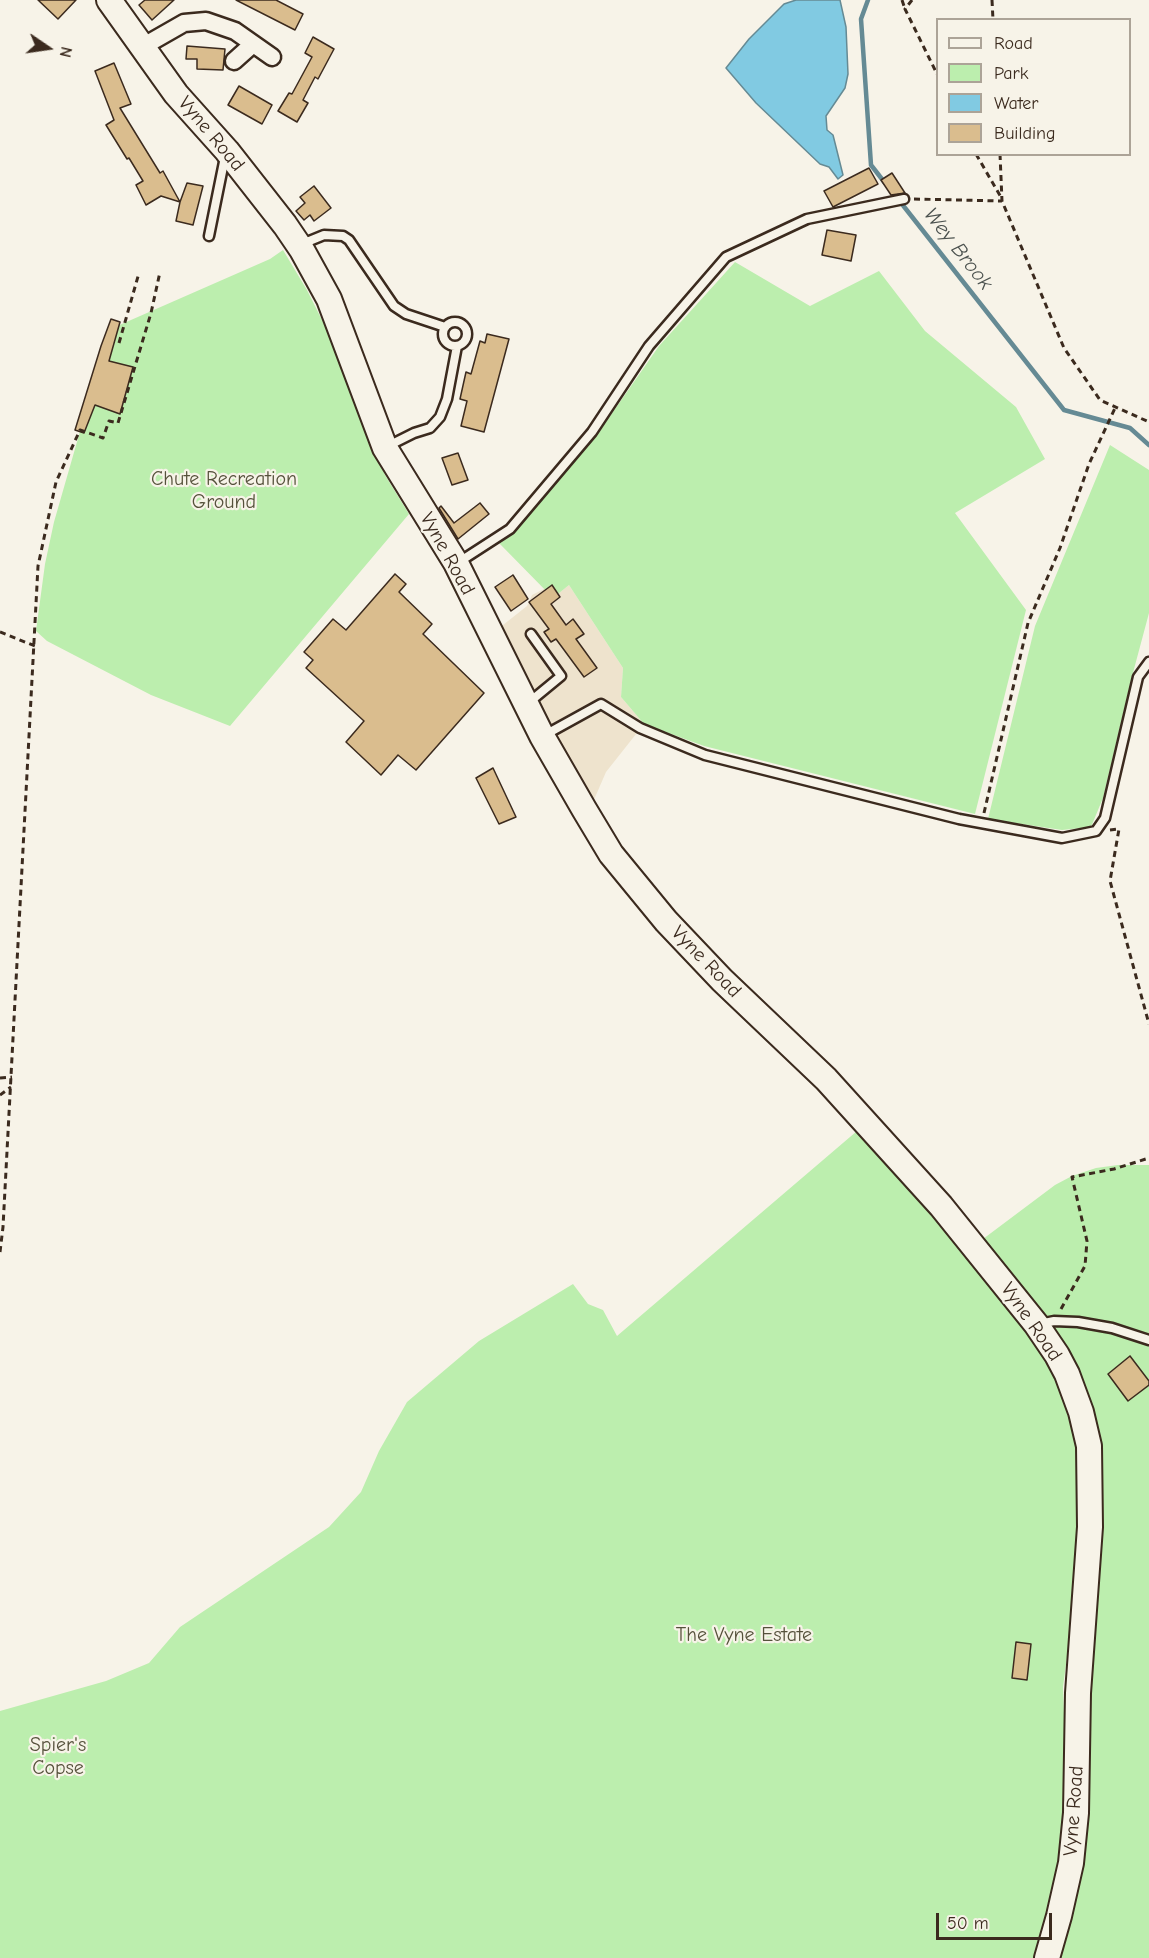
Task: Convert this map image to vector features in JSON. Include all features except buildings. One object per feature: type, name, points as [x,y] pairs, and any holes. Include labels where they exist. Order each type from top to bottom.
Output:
[{"type":"street","name":"Vyne Road","points":[[110,0],[176,94],[227,151],[299,246],[329,299],[385,448],[456,563],[542,736],[612,854],[655,908],[722,980],[826,1079],[897,1155],[1045,1323],[1086,1427],[1090,1473],[1090,1527],[1078,1694],[1076,1813],[1071,1863],[1047,1958]]},
{"type":"street","points":[[142,47],[184,23],[206,21],[234,31],[272,57]]},
{"type":"street","points":[[234,61],[253,44]]},
{"type":"lane","points":[[209,236],[227,151]]},
{"type":"lane","points":[[456,563],[510,529],[592,432],[649,346],[726,256],[807,219],[904,199]]},
{"type":"lane","points":[[299,246],[324,235],[343,236],[354,244],[394,306],[406,314],[445,327]]},
{"type":"lane","points":[[456,322],[463,325],[466,340],[457,346],[449,345],[443,339],[445,327],[456,322]]},
{"type":"lane","points":[[385,448],[414,432],[430,428],[440,417],[447,399],[457,346]]},
{"type":"lane","points":[[527,705],[561,676],[531,634]]},
{"type":"lane","points":[[542,736],[601,704],[640,729],[705,755],[981,824],[1062,838],[1096,831],[1105,818],[1138,677],[1149,662]]},
{"type":"lane","points":[[1045,1323],[1078,1322],[1112,1328],[1149,1340]]},
{"type":"path","points":[[902,0],[936,72]]},
{"type":"path","points":[[905,9],[912,0]]},
{"type":"path","points":[[992,0],[993,18]]},
{"type":"path","points":[[977,156],[1002,201],[1064,348],[1100,400],[1149,422]]},
{"type":"path","points":[[1000,156],[1002,201]]},
{"type":"path","points":[[904,199],[1002,201]]},
{"type":"path","points":[[0,1252],[12,1077],[38,566],[56,482],[80,430],[103,438],[109,421],[118,423],[151,313],[160,272]]},
{"type":"path","points":[[119,343],[139,273]]},
{"type":"path","points":[[981,824],[1028,623],[1060,548],[1089,464],[1115,408]]},
{"type":"path","points":[[0,632],[35,646]]},
{"type":"path","points":[[1096,831],[1119,829],[1110,881],[1149,1024]]},
{"type":"path","points":[[0,1078],[12,1077]]},
{"type":"path","points":[[0,1095],[11,1087]]},
{"type":"path","points":[[1045,1323],[1085,1266],[1087,1241],[1072,1177],[1149,1158]]},
{"type":"shaded area","points":[[569,585],[623,668],[621,697],[644,724],[606,772],[593,802],[547,729],[498,629],[527,606],[532,595],[544,589],[553,598]]},
{"type":"green space","name":"Chute Recreation Ground","points":[[283,250],[307,290],[331,338],[385,475],[409,514],[230,726],[151,695],[47,641],[36,631],[45,564],[54,522],[83,421],[115,327],[270,259]]},
{"type":"green space","points":[[735,262],[810,306],[879,271],[925,331],[1016,407],[1045,459],[955,513],[1026,610],[975,814],[704,746],[644,724],[621,697],[623,668],[569,585],[553,598],[499,543],[594,439],[659,346]]},
{"type":"green space","points":[[1110,445],[1149,470],[1149,613],[1103,798],[1091,827],[1062,830],[988,819],[1035,626]]},
{"type":"green space","name":"The Vyne Estate","points":[[857,1131],[958,1240],[1030,1334],[1053,1369],[1077,1436],[1080,1558],[1063,1687],[1065,1741],[1069,1772],[1069,1830],[1037,1958],[0,1958],[0,1711],[106,1681],[149,1663],[180,1627],[329,1527],[361,1492],[379,1451],[407,1402],[479,1341],[573,1284],[588,1304],[603,1310],[617,1336]]},
{"type":"green space","points":[[1149,1165],[1149,1958],[1057,1958],[1074,1902],[1084,1855],[1088,1816],[1088,1691],[1099,1459],[983,1239],[1055,1185],[1072,1176],[1096,1168]]},
{"type":"water","points":[[796,0],[840,0],[846,27],[848,74],[845,88],[826,116],[827,130],[833,135],[843,175],[838,179],[829,167],[820,164],[756,103],[726,68],[749,39],[784,4]]},
{"type":"waterway","name":"Wey Brook","points":[[868,0],[861,19],[871,165],[885,183]]},
{"type":"waterway","name":"Wey Brook","points":[[898,199],[1064,410],[1130,428],[1149,445]]},
{"type":"park label","name":"Spier's Copse","points":[[58,1756]]}]
